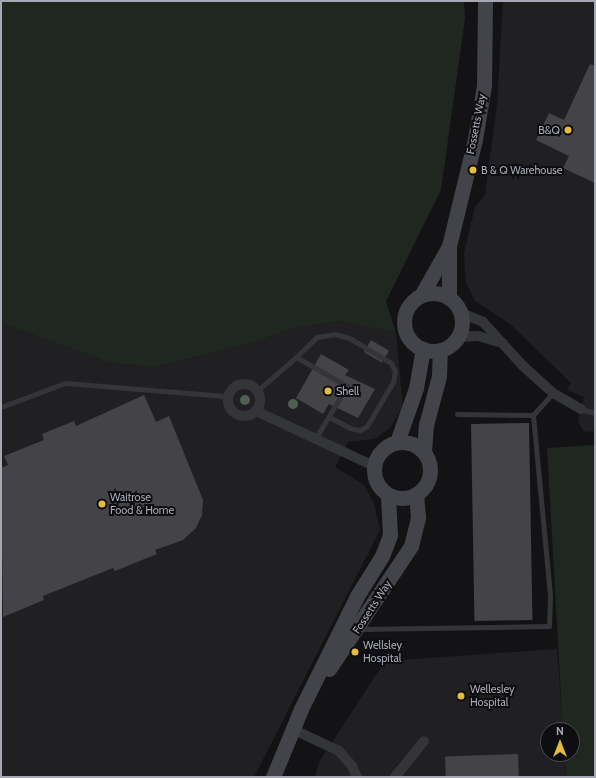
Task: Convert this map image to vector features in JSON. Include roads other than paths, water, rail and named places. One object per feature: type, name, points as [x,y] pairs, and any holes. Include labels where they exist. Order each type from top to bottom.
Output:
[{"type":"street","name":"Fossetts Way","points":[[449,298],[449,246],[475,139],[484,86],[485,1]]},
{"type":"street","name":"Fossetts Way","points":[[423,349],[408,338],[403,323],[407,307],[422,294],[449,246]]},
{"type":"street","points":[[422,294],[440,294],[449,298],[461,313],[482,322],[505,344],[523,366],[553,393],[581,409]]},
{"type":"street","points":[[397,442],[416,388],[423,349],[440,350],[449,346],[457,337],[461,328],[461,313]]},
{"type":"street","points":[[457,337],[478,336],[505,344]]},
{"type":"street","points":[[424,452],[426,425],[439,376],[440,350]]},
{"type":"street","points":[[238,385],[249,385],[257,391],[260,401],[256,411],[248,416],[238,416],[229,407],[228,396],[238,385]]},
{"type":"street","points":[[256,411],[374,466]]},
{"type":"street","points":[[397,442],[407,442],[424,452],[429,461],[429,475],[424,488],[407,498],[388,494],[380,487],[375,477],[374,466],[382,451],[397,442]]},
{"type":"street","name":"Fossetts Way","points":[[273,777],[301,710],[390,535],[388,494]]},
{"type":"street","name":"Fossetts Way","points":[[301,710],[358,629],[411,546],[418,517],[416,494]]},
{"type":"street","points":[[292,729],[339,751],[352,766],[356,777]]},
{"type":"street","points":[[395,777],[424,741]]},
{"type":"lane","points":[[257,391],[317,337],[335,334],[351,339],[391,363],[395,371],[393,382],[367,426],[360,430],[350,428],[329,417]]},
{"type":"lane","points":[[296,357],[347,386],[315,439]]},
{"type":"lane","points":[[1,407],[65,384],[228,396]]},
{"type":"lane","points":[[358,629],[549,626],[550,595],[533,415],[553,393]]},
{"type":"lane","points":[[581,409],[595,413]]},
{"type":"lane","points":[[457,414],[533,415]]},
{"type":"place","name":"B&Q","points":[[568,130]]},
{"type":"place","name":"B & Q Warehouse","points":[[473,170]]},
{"type":"place","name":"Shell","points":[[328,391]]},
{"type":"place","name":"Waitrose Food & Home","points":[[102,504]]},
{"type":"place","name":"Wellsley Hospital","points":[[355,652]]},
{"type":"place","name":"Wellesley Hospital","points":[[461,696]]}]
